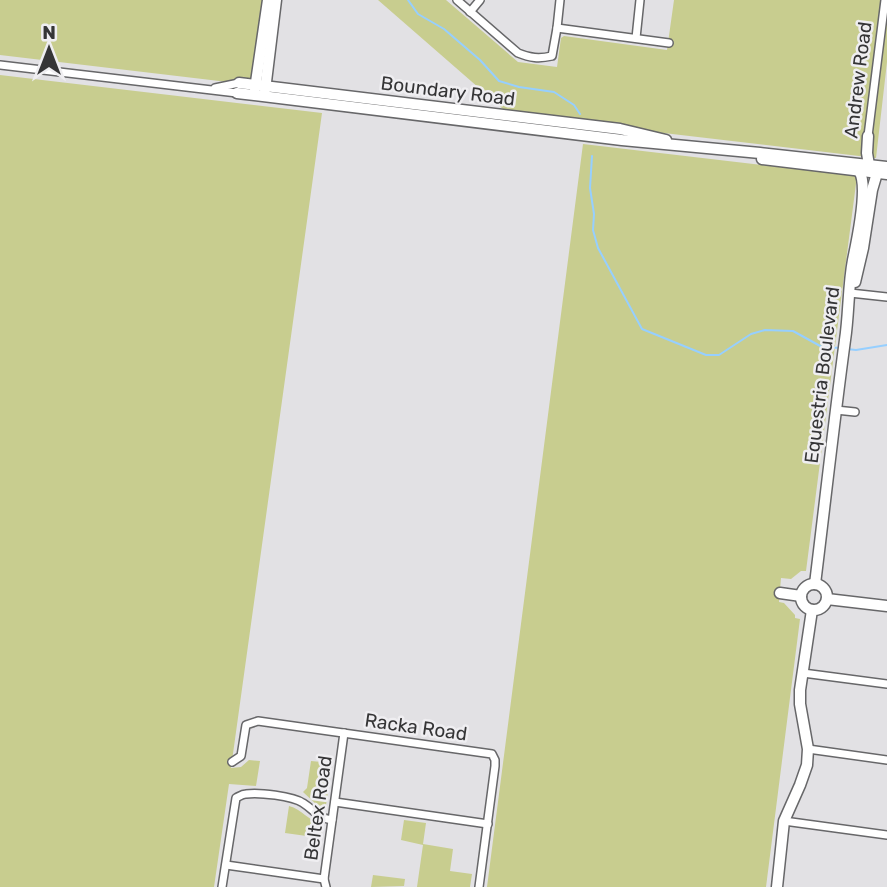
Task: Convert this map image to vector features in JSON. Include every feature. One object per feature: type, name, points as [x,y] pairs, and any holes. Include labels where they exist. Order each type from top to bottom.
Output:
[{"type":"street","points":[[259,91],[268,0]]},
{"type":"street","points":[[259,91],[276,0]]},
{"type":"street","points":[[457,0],[518,53],[542,58],[552,56],[560,0]]},
{"type":"street","points":[[470,12],[480,0]]},
{"type":"street","points":[[636,38],[640,0]]},
{"type":"street","name":"Andrew Road","points":[[864,168],[885,0]]},
{"type":"street","points":[[557,28],[668,43]]},
{"type":"street","name":"Boundary Road","points":[[0,65],[201,89],[238,88],[354,108],[690,146],[775,161],[864,168],[887,167]]},
{"type":"street","name":"Boundary Road","points":[[864,168],[882,174]]},
{"type":"street","name":"Equestria Boulevard","points":[[815,584],[864,186],[864,168]]},
{"type":"street","points":[[882,174],[872,190],[860,264],[851,293],[887,297]]},
{"type":"street","points":[[836,410],[855,412]]},
{"type":"street","points":[[815,584],[825,590],[827,599],[821,608],[812,610],[803,604],[801,596],[807,586],[815,584]]},
{"type":"street","points":[[780,593],[801,596]]},
{"type":"street","points":[[827,599],[887,605]]},
{"type":"street","points":[[777,887],[784,821],[807,765],[808,749],[800,690],[812,610]]},
{"type":"street","points":[[803,673],[887,684]]},
{"type":"street","name":"Racka Road","points":[[232,761],[241,756],[246,724],[252,722],[268,722],[492,754],[495,766],[479,887]]},
{"type":"street","name":"Beltex Road","points":[[325,883],[344,733]]},
{"type":"street","points":[[808,749],[887,760]]},
{"type":"street","points":[[222,887],[236,798],[244,794],[256,794],[295,799],[321,818],[332,820]]},
{"type":"street","points":[[335,802],[488,824]]},
{"type":"street","points":[[784,821],[887,835]]},
{"type":"street","points":[[226,865],[325,883]]},
{"type":"green space","points":[[0,0],[264,0],[253,85],[0,55]]},
{"type":"green space","points":[[378,0],[446,0],[518,62],[557,67],[561,38],[564,36],[667,50],[674,0],[887,0],[887,62],[876,158],[510,115]]},
{"type":"green space","points":[[0,75],[322,113],[231,768],[241,767],[249,760],[260,761],[256,786],[229,784],[214,887],[0,887]]},
{"type":"green space","points":[[583,144],[857,176],[806,571],[801,571],[791,579],[781,578],[779,602],[784,603],[795,618],[800,619],[766,887],[487,887]]},
{"type":"green space","points":[[311,761],[332,763],[326,805],[323,807],[303,792],[307,788]]},
{"type":"green space","points":[[289,806],[321,823],[321,838],[285,833]]},
{"type":"green space","points":[[404,820],[426,823],[423,844],[453,849],[450,871],[472,874],[470,887],[417,887],[423,845],[401,840]]},
{"type":"green space","points":[[373,875],[405,879],[404,886],[371,887]]},
{"type":"waterway","points":[[408,0],[418,14],[444,29],[480,60],[499,81],[554,92],[574,105],[580,114]]},
{"type":"waterway","points":[[592,156],[590,188],[594,214],[593,230],[598,248],[642,329],[706,355],[719,355],[751,334],[765,330],[793,331],[822,347],[841,348]]},
{"type":"waterway","points":[[847,349],[887,345]]}]
